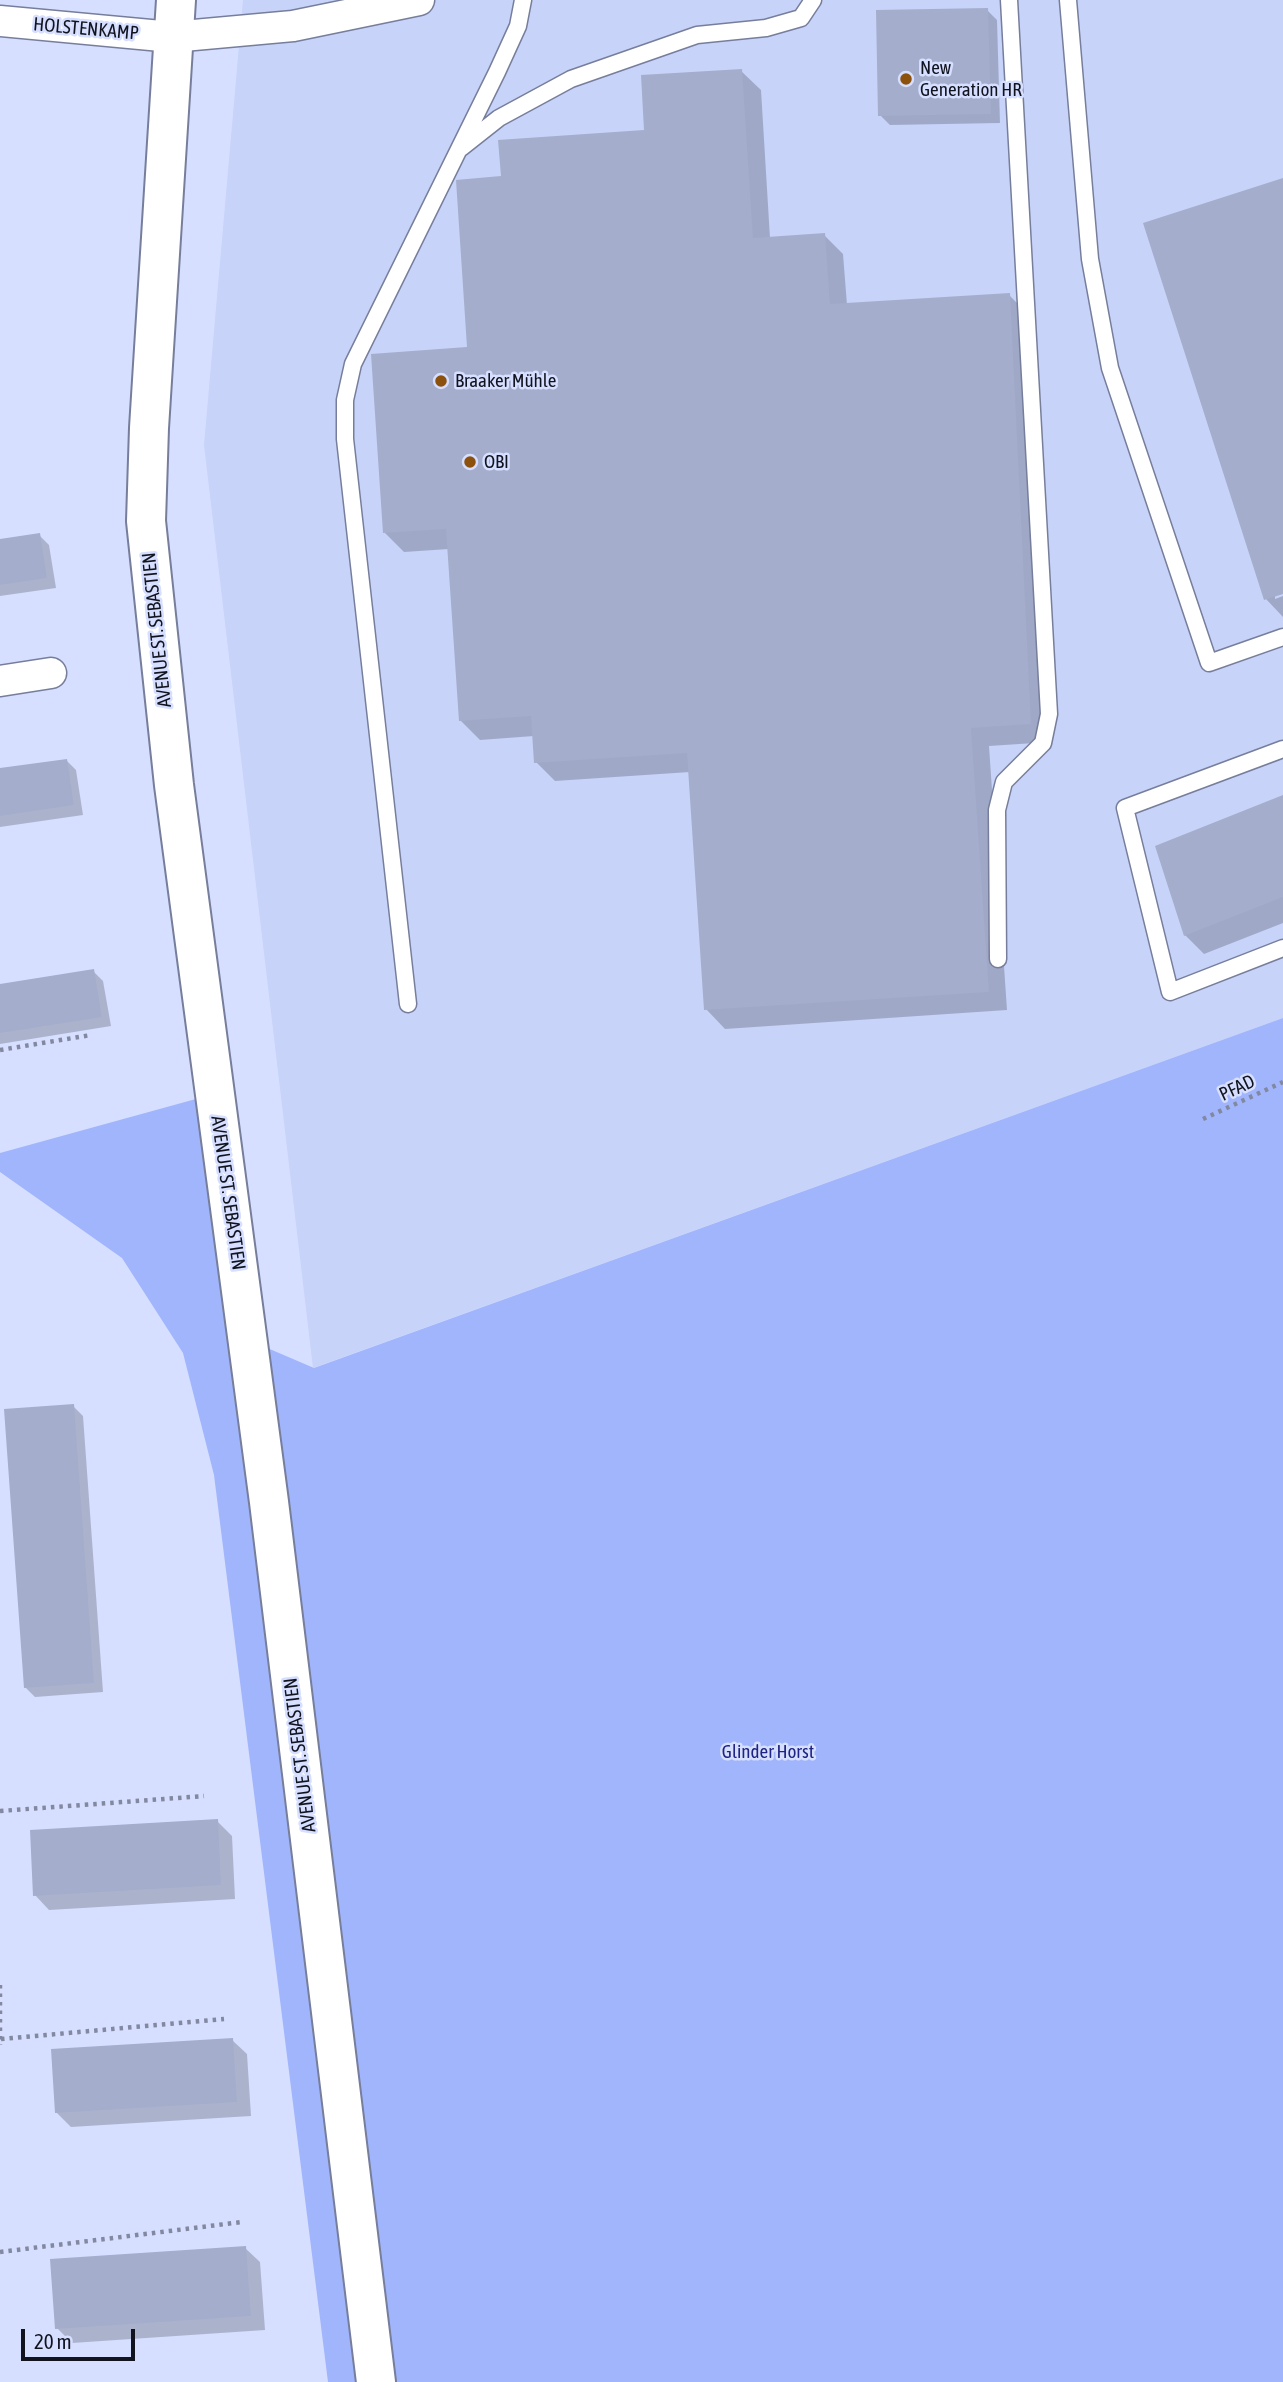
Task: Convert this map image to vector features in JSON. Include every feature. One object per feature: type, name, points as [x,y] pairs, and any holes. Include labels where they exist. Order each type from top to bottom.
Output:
[{"type":"main road","name":"AVENUE ST. SEBASTIEN","points":[[176,0],[149,428],[147,533],[174,785],[270,1502],[376,2382]]},
{"type":"street","name":"HOLSTENKAMP","points":[[0,21],[172,37],[293,26],[419,0]]},
{"type":"street","points":[[0,681],[51,673]]},
{"type":"lane","points":[[408,1004],[346,452],[345,400],[353,364],[502,61],[518,26],[523,0]]},
{"type":"lane","points":[[457,152],[499,118],[571,79],[697,35],[766,28],[801,18],[813,0]]},
{"type":"lane","points":[[998,959],[997,810],[1004,782],[1043,743],[1049,714],[1009,0]]},
{"type":"lane","points":[[1068,0],[1090,259],[1110,368],[1209,663],[1283,637]]},
{"type":"lane","points":[[1283,749],[1125,808],[1170,992],[1283,948]]},
{"type":"path","points":[[0,1050],[91,1035]]},
{"type":"path","name":"PFAD","points":[[1203,1119],[1283,1082]]},
{"type":"path","points":[[0,1811],[204,1796]]},
{"type":"path","points":[[0,1985],[1,2042],[224,2019]]},
{"type":"path","points":[[0,2252],[242,2222]]},
{"type":"shaded area","points":[[243,0],[1283,0],[1283,1018],[313,1368],[204,445]]},
{"type":"green space","name":"Glinder Horst","points":[[1283,1018],[1283,2382],[328,2382],[214,1475],[183,1353],[122,1258],[0,1172],[0,1153],[214,1094],[251,1341],[314,1368]]},
{"type":"building","points":[[988,8],[991,114],[878,116],[876,10]]},
{"type":"building","points":[[742,69],[753,238],[825,233],[830,304],[1010,293],[1031,724],[971,728],[989,992],[704,1010],[687,753],[534,763],[531,716],[459,721],[446,529],[383,533],[371,354],[467,347],[456,180],[501,176],[498,140],[644,130],[641,75]]},
{"type":"building","points":[[1283,178],[1283,594],[1264,600],[1143,223]]},
{"type":"building","points":[[40,533],[47,578],[0,585],[0,539]]},
{"type":"building","points":[[67,759],[74,805],[0,816],[0,768]]},
{"type":"building","points":[[1283,795],[1283,897],[1184,936],[1155,846]]},
{"type":"building","points":[[94,969],[102,1017],[0,1033],[0,984]]},
{"type":"building","points":[[74,1404],[94,1683],[24,1688],[4,1409]]},
{"type":"building","points":[[218,1819],[221,1885],[33,1896],[30,1830]]},
{"type":"building","points":[[233,2038],[237,2102],[55,2113],[51,2049]]},
{"type":"building","points":[[246,2246],[251,2316],[55,2329],[50,2259]]},
{"type":"place","name":"New Generation HR","points":[[906,79]]},
{"type":"place","name":"Braaker Mühle","points":[[441,381]]},
{"type":"place","name":"OBI","points":[[470,462]]}]
